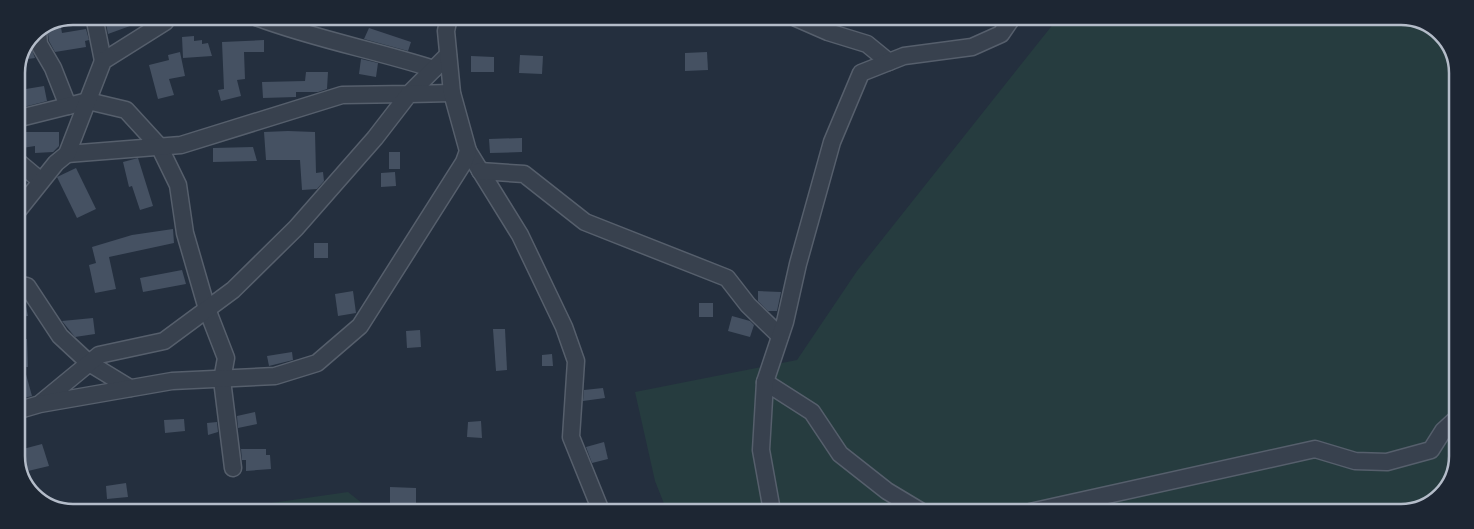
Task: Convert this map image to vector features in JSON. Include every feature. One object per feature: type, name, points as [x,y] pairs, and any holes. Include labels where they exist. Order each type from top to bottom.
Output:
[{"type":"street","points":[[25,201],[56,163],[67,154],[103,61],[96,25]]},
{"type":"street","points":[[103,61],[155,25]]},
{"type":"street","points":[[280,25],[434,69]]},
{"type":"street","points":[[447,25],[446,31],[452,93],[468,151],[520,235],[564,327],[576,361],[571,437],[598,504]]},
{"type":"street","points":[[812,25],[868,44],[890,62]]},
{"type":"street","points":[[771,504],[762,450],[765,382],[780,336],[832,142],[861,73],[904,56],[972,47],[1001,34],[1007,25]]},
{"type":"street","points":[[39,39],[39,44],[52,68],[68,106]]},
{"type":"street","points":[[40,404],[99,355],[164,341],[233,290],[296,228],[375,138],[409,94],[448,55]]},
{"type":"street","points":[[67,154],[181,145],[342,96],[452,93]]},
{"type":"street","points":[[25,117],[88,101],[126,110],[158,146],[178,186],[185,233],[207,308],[226,358],[222,380],[233,468]]},
{"type":"street","points":[[25,408],[40,404],[172,381],[275,376],[317,363],[360,326],[464,162],[468,151]]},
{"type":"street","points":[[25,168],[41,181]]},
{"type":"street","points":[[480,172],[524,174],[585,222],[727,278],[748,304],[780,336]]},
{"type":"street","points":[[25,286],[60,336],[89,363],[130,388]]},
{"type":"street","points":[[765,382],[812,412],[840,454],[887,491],[909,504]]},
{"type":"street","points":[[1066,504],[1315,449],[1355,460],[1387,462],[1431,450],[1449,426]]},
{"type":"green space","points":[[1052,25],[1407,25],[1428,33],[1444,52],[1449,70],[1449,456],[1444,477],[1439,485],[1433,492],[1422,499],[1407,504],[664,504],[655,481],[635,392],[797,360],[857,271]]},
{"type":"green space","points":[[348,492],[363,504],[264,504]]},
{"type":"building","points":[[106,25],[130,25],[130,26],[108,34]]},
{"type":"building","points":[[61,27],[62,33],[86,29],[89,40],[85,41],[86,47],[55,52],[49,41],[48,32]]},
{"type":"building","points":[[369,28],[411,42],[408,51],[364,39]]},
{"type":"building","points":[[194,36],[194,41],[202,40],[202,44],[208,43],[212,56],[183,58],[182,37]]},
{"type":"building","points":[[264,40],[264,52],[244,52],[245,79],[237,80],[241,96],[221,101],[218,90],[224,89],[222,42]]},
{"type":"building","points":[[32,49],[35,58],[28,59]]},
{"type":"building","points":[[180,52],[185,76],[169,79],[174,95],[158,99],[149,65],[169,60],[168,55]]},
{"type":"building","points":[[707,52],[708,70],[685,71],[685,53]]},
{"type":"building","points":[[520,55],[543,56],[542,74],[519,73]]},
{"type":"building","points":[[471,56],[494,57],[494,72],[471,72]]},
{"type":"building","points":[[361,59],[378,63],[376,77],[359,74]]},
{"type":"building","points":[[306,72],[328,72],[327,89],[318,92],[296,92],[296,97],[263,98],[262,82],[305,81]]},
{"type":"building","points":[[44,86],[47,101],[25,107],[25,89]]},
{"type":"building","points":[[25,132],[59,132],[59,146],[53,152],[35,153],[35,146],[25,148]]},
{"type":"building","points":[[264,132],[315,132],[316,173],[323,172],[324,181],[317,189],[302,190],[300,160],[266,160]]},
{"type":"building","points":[[522,138],[522,152],[490,153],[489,139]]},
{"type":"building","points":[[253,147],[257,161],[213,162],[213,148]]},
{"type":"building","points":[[389,152],[400,152],[400,169],[389,169]]},
{"type":"building","points":[[138,158],[153,206],[140,210],[132,186],[129,187],[123,162]]},
{"type":"building","points":[[76,168],[96,209],[77,218],[57,177]]},
{"type":"building","points":[[395,172],[396,186],[381,187],[381,173]]},
{"type":"building","points":[[173,229],[174,243],[109,257],[116,289],[95,293],[89,265],[96,263],[92,247],[132,235]]},
{"type":"building","points":[[314,243],[328,243],[328,258],[314,258]]},
{"type":"building","points":[[182,270],[186,284],[143,292],[140,278]]},
{"type":"building","points":[[353,291],[356,313],[338,316],[335,294]]},
{"type":"building","points":[[758,291],[781,292],[777,311],[768,311],[758,301]]},
{"type":"building","points":[[25,302],[28,316],[25,316]]},
{"type":"building","points":[[699,303],[713,303],[713,317],[699,317]]},
{"type":"building","points":[[732,316],[750,321],[754,325],[750,337],[728,331]]},
{"type":"building","points":[[93,318],[95,334],[75,337],[62,321]]},
{"type":"building","points":[[493,329],[505,329],[507,370],[496,371]]},
{"type":"building","points":[[420,330],[421,347],[407,348],[406,331]]},
{"type":"building","points":[[25,339],[27,339],[28,367],[25,367]]},
{"type":"building","points":[[292,352],[293,360],[269,366],[267,356]]},
{"type":"building","points":[[552,354],[553,366],[542,366],[542,355]]},
{"type":"building","points":[[25,371],[32,396],[25,398]]},
{"type":"building","points":[[603,388],[605,398],[583,401],[584,390]]},
{"type":"building","points":[[255,412],[257,424],[238,428],[237,416]]},
{"type":"building","points":[[184,419],[185,431],[165,433],[164,420]]},
{"type":"building","points":[[481,421],[482,438],[467,437],[468,422]]},
{"type":"building","points":[[217,422],[218,432],[208,435],[207,423]]},
{"type":"building","points":[[604,442],[608,459],[592,463],[586,447]]},
{"type":"building","points":[[42,444],[49,466],[28,471],[25,448]]},
{"type":"building","points":[[241,449],[266,449],[266,455],[270,455],[271,469],[246,471],[246,460],[242,460]]},
{"type":"building","points":[[126,483],[128,497],[107,499],[106,486]]},
{"type":"building","points":[[390,487],[416,488],[416,504],[390,504]]}]
